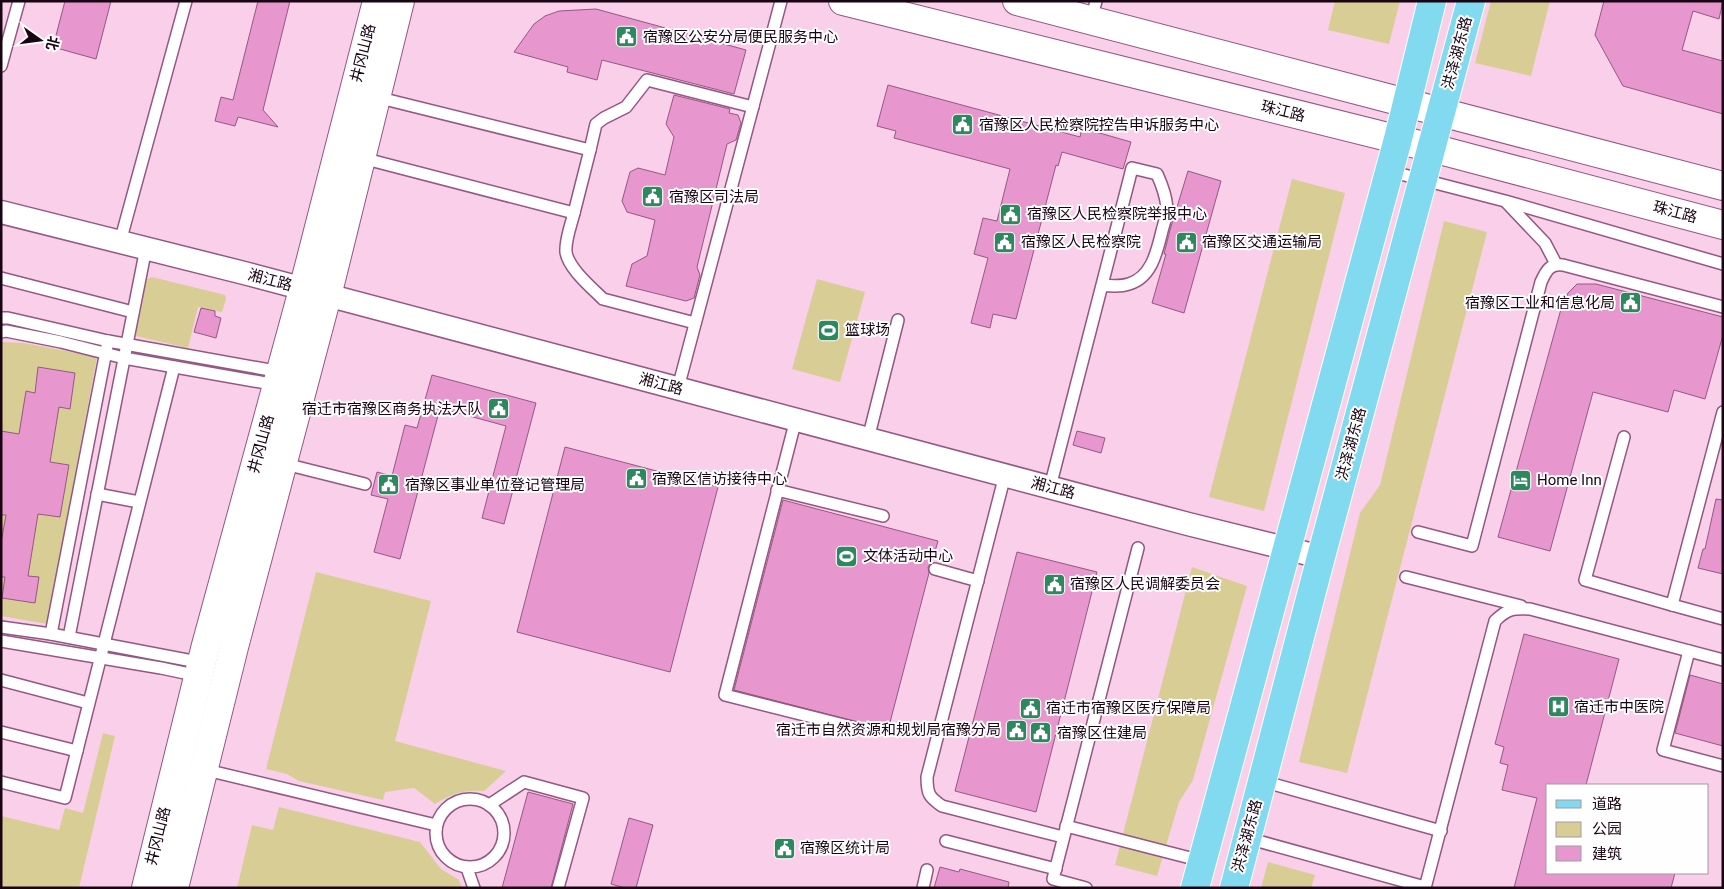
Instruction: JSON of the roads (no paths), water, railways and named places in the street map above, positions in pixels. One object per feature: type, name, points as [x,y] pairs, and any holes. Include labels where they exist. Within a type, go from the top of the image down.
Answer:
[{"type":"main road","points":[[1195,888],[1398,140],[1432,1]]},
{"type":"main road","name":"洪泽湖东路","points":[[1234,888],[1320,557],[1424,180],[1471,1]]},
{"type":"street","points":[[366,89],[369,1]]},
{"type":"street","name":"井冈山路","points":[[366,89],[376,1]]},
{"type":"street","name":"井冈山路","points":[[146,888],[190,766],[315,293],[366,89],[400,1]]},
{"type":"street","points":[[366,89],[411,1]]},
{"type":"street","name":"珠江路","points":[[843,1],[1432,148],[1723,225]]},
{"type":"street","points":[[1021,2],[1093,11],[1406,104],[1723,186]]},
{"type":"street","name":"湘江路","points":[[1,212],[146,248],[1286,550],[1320,557]]},
{"type":"street","name":"井冈山路","points":[[270,460],[279,378],[315,293]]},
{"type":"street","name":"井冈山路","points":[[174,888],[190,766]]},
{"type":"lane","points":[[1,66],[19,1]]},
{"type":"lane","points":[[120,242],[186,1]]},
{"type":"lane","points":[[678,388],[781,1]]},
{"type":"lane","points":[[695,323],[603,299],[574,270],[566,253],[568,238],[596,124],[626,107],[647,80],[753,107]]},
{"type":"lane","points":[[366,89],[590,150]]},
{"type":"lane","points":[[349,155],[574,213]]},
{"type":"lane","points":[[1050,487],[1132,168],[1157,174],[1163,188],[1167,206],[1156,258],[1144,275],[1130,284],[1102,285]]},
{"type":"lane","points":[[1389,171],[1505,201],[1723,264]]},
{"type":"lane","points":[[1505,201],[1545,243],[1556,264]]},
{"type":"lane","points":[[69,637],[146,248]]},
{"type":"lane","points":[[1418,532],[1472,546],[1541,282],[1549,267],[1556,264],[1723,307]]},
{"type":"lane","points":[[1,278],[133,312]]},
{"type":"lane","points":[[1,318],[26,322],[106,347],[124,358],[174,367],[279,378]]},
{"type":"lane","points":[[868,439],[898,320]]},
{"type":"lane","points":[[1,332],[6,331],[61,342],[106,347],[126,345],[279,378]]},
{"type":"lane","points":[[52,634],[106,347]]},
{"type":"lane","points":[[1,782],[65,798],[174,367]]},
{"type":"lane","points":[[1672,605],[1723,412]]},
{"type":"lane","points":[[796,419],[725,695],[856,728]]},
{"type":"lane","points":[[1624,437],[1585,580],[1723,619]]},
{"type":"lane","points":[[270,460],[365,484]]},
{"type":"lane","points":[[1005,475],[927,777],[927,789],[931,799],[942,806],[1202,861]]},
{"type":"lane","points":[[777,490],[884,516]]},
{"type":"lane","points":[[97,494],[139,502]]},
{"type":"lane","points":[[1053,879],[1138,548]]},
{"type":"lane","points":[[934,569],[978,580]]},
{"type":"lane","points":[[1406,577],[1723,660]]},
{"type":"lane","points":[[1247,838],[1425,887],[1495,621],[1504,612],[1516,608],[1530,609]]},
{"type":"lane","points":[[1,627],[103,644],[214,672]]},
{"type":"lane","points":[[1,641],[99,658],[214,672]]},
{"type":"lane","points":[[1689,651],[1663,750],[1723,766]]},
{"type":"lane","points":[[1,680],[88,703]]},
{"type":"lane","points":[[1,732],[76,751]]},
{"type":"lane","points":[[190,766],[436,825]]},
{"type":"lane","points":[[1262,781],[1440,831]]},
{"type":"lane","points":[[489,805],[524,782],[583,798],[558,888]]},
{"type":"lane","points":[[468,799],[479,800],[489,805],[502,822],[504,833],[502,844],[497,854],[489,862],[478,866],[467,868],[456,865],[446,858],[439,848],[435,837],[436,825],[441,815],[448,807],[458,801],[468,799]]},
{"type":"lane","points":[[946,842],[1053,879],[1086,888]]},
{"type":"lane","points":[[467,868],[474,888]]},
{"type":"lane","points":[[923,888],[927,870]]},
{"type":"place","name":"宿豫区公安分局便民服务中心","points":[[627,37]]},
{"type":"place","name":"宿豫区人民检察院控告申诉服务中心","points":[[963,125]]},
{"type":"place","name":"宿豫区司法局","points":[[653,197]]},
{"type":"place","name":"宿豫区人民检察院举报中心","points":[[1011,214]]},
{"type":"place","name":"宿豫区人民检察院","points":[[1005,242]]},
{"type":"place","name":"宿豫区交通运输局","points":[[1186,242]]},
{"type":"place","name":"宿豫区工业和信息化局","points":[[1631,303]]},
{"type":"place","name":"篮球场","points":[[829,330]]},
{"type":"place","name":"宿迁市宿豫区商务执法大队","points":[[498,409]]},
{"type":"place","name":"宿豫区信访接待中心","points":[[636,479]]},
{"type":"place","name":"Home Inn","points":[[1521,480]]},
{"type":"place","name":"宿豫区事业单位登记管理局","points":[[389,485]]},
{"type":"place","name":"文体活动中心","points":[[847,556]]},
{"type":"place","name":"宿豫区人民调解委员会","points":[[1054,584]]},
{"type":"place","name":"宿迁市中医院","points":[[1558,707]]},
{"type":"place","name":"宿迁市宿豫区医疗保障局","points":[[1030,708]]},
{"type":"place","name":"宿迁市自然资源和规划局宿豫分局","points":[[1017,730]]},
{"type":"place","name":"宿豫区住建局","points":[[1041,733]]},
{"type":"place","name":"宿豫区统计局","points":[[784,848]]}]
